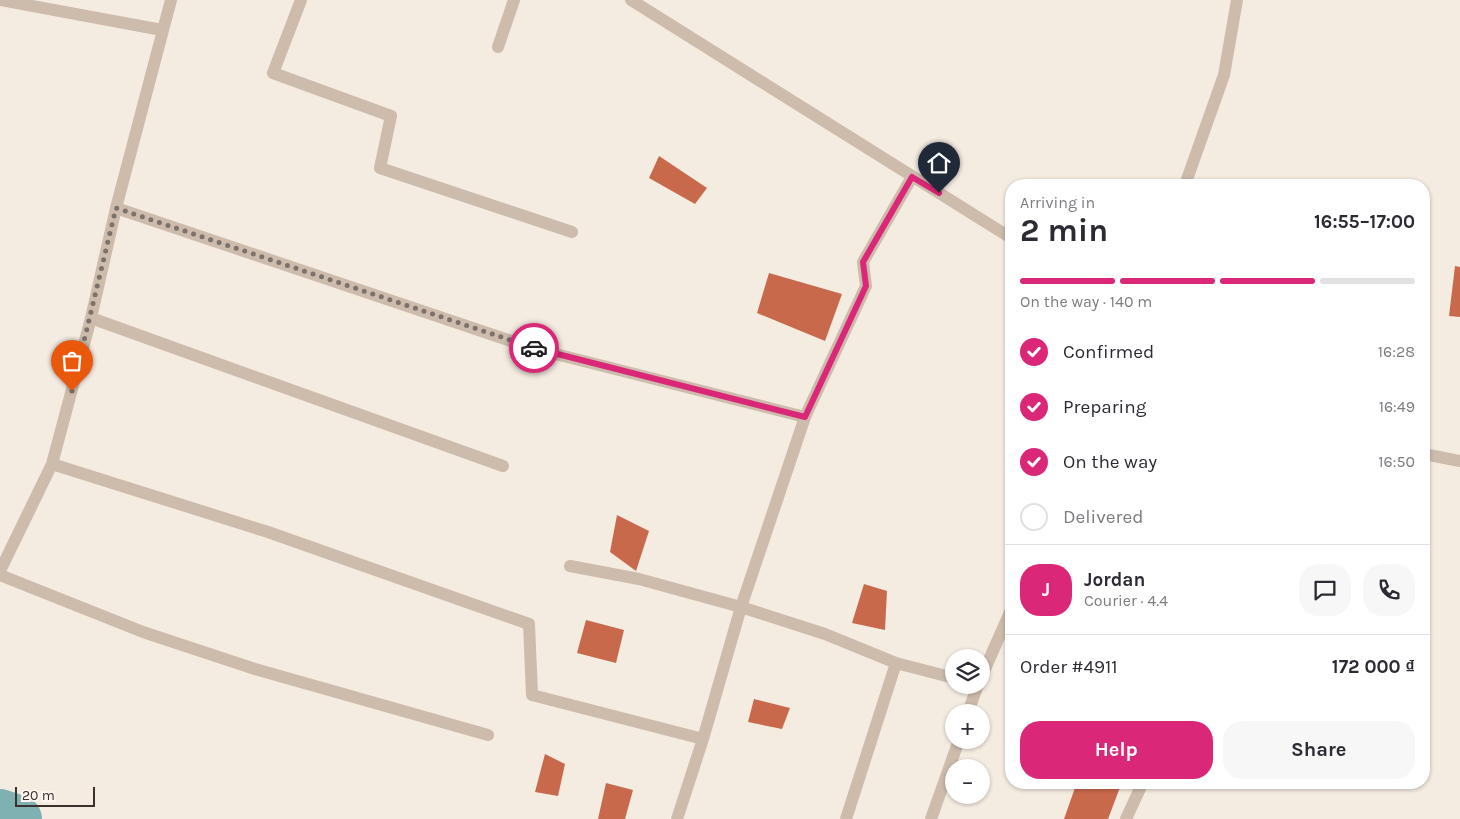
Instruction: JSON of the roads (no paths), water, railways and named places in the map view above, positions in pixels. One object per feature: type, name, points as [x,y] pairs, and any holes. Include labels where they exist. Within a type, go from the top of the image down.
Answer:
[{"type":"street","points":[[0,0],[162,30]]},
{"type":"street","points":[[0,571],[52,464],[92,318],[116,208],[171,0]]},
{"type":"street","points":[[300,0],[274,73],[390,116],[380,168],[572,232]]},
{"type":"street","points":[[498,47],[514,0]]},
{"type":"street","points":[[631,0],[1005,234]]},
{"type":"street","points":[[1187,179],[1224,75],[1236,0]]},
{"type":"street","points":[[677,819],[741,607],[805,417],[866,286],[863,262],[912,177]]},
{"type":"street","points":[[116,208],[532,348],[805,417]]},
{"type":"street","points":[[92,318],[503,466]]},
{"type":"street","points":[[1430,455],[1460,461]]},
{"type":"street","points":[[52,464],[268,532],[529,624],[532,695],[703,738]]},
{"type":"street","points":[[570,566],[639,579],[741,607],[825,634],[896,663],[945,676]]},
{"type":"street","points":[[0,575],[143,632],[255,669],[488,735]]},
{"type":"street","points":[[990,658],[1005,624]]},
{"type":"street","points":[[846,819],[896,663]]},
{"type":"street","points":[[931,819],[956,749]]},
{"type":"street","points":[[1126,819],[1141,789]]},
{"type":"waterway","points":[[0,813],[18,819]]}]
